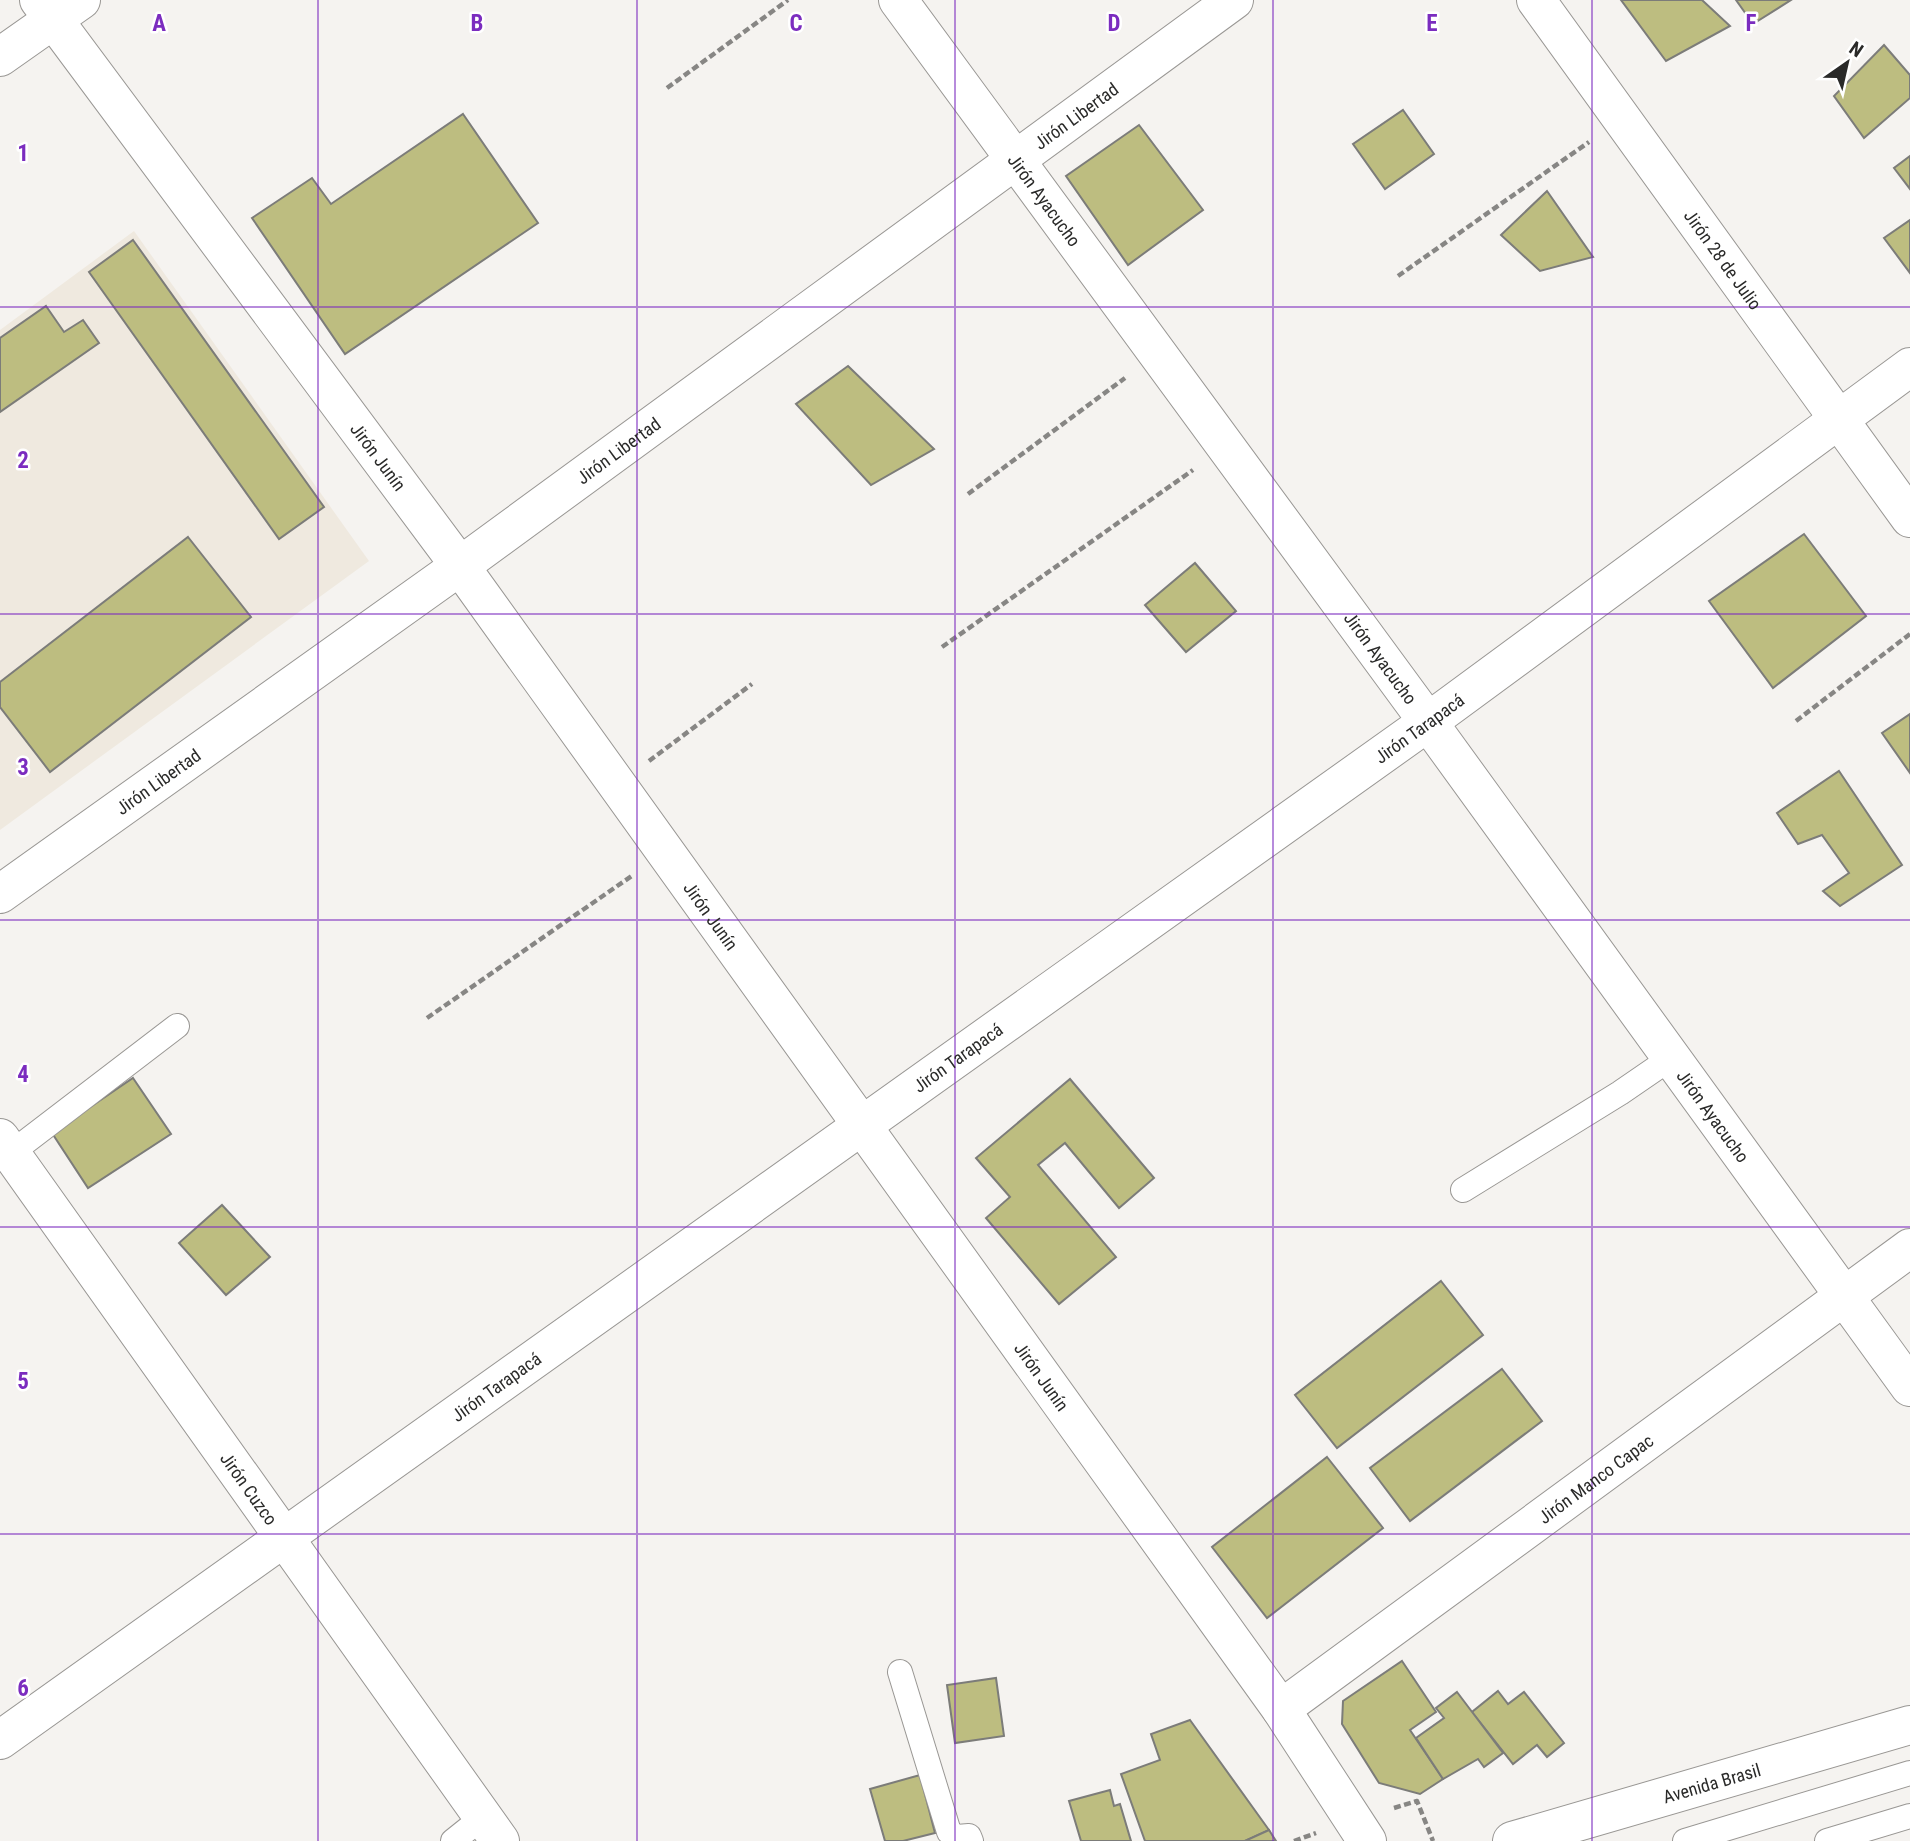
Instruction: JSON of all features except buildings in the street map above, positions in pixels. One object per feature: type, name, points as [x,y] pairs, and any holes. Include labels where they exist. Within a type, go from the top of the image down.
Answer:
[{"type":"street","name":"Jirón Ayacucho","points":[[898,0],[1428,722],[1910,1387]]},
{"type":"street","name":"Jirón Libertad","points":[[0,894],[460,565],[1234,0]]},
{"type":"street","name":"Jirón 28 de Julio","points":[[1536,0],[1910,518]]},
{"type":"street","points":[[0,57],[58,7]]},
{"type":"street","name":"Jirón Junín","points":[[58,7],[1281,1709],[1367,1841]]},
{"type":"street","name":"Jirón Tarapacá","points":[[0,1740],[1428,722],[1910,367]]},
{"type":"street","name":"Jirón Cuzco","points":[[5,1146],[492,1829]]},
{"type":"street","name":"Jirón Manco Capac","points":[[1281,1709],[1910,1248]]},
{"type":"street","name":"Avenida Brasil","points":[[1513,1841],[1910,1725]]},
{"type":"lane","points":[[5,1146],[177,1026]]},
{"type":"lane","points":[[1463,1190],[1620,1093],[1671,1058]]},
{"type":"lane","points":[[900,1672],[949,1832],[957,1837],[969,1836],[971,1841]]},
{"type":"lane","points":[[1685,1841],[1910,1773]]},
{"type":"lane","points":[[1827,1841],[1910,1816]]},
{"type":"lane","points":[[453,1841],[492,1829]]},
{"type":"path","points":[[667,88],[788,0]]},
{"type":"path","points":[[1398,276],[1622,120]]},
{"type":"path","points":[[968,494],[1158,354]]},
{"type":"path","points":[[942,647],[1226,447]]},
{"type":"path","points":[[1796,721],[1910,634]]},
{"type":"path","points":[[617,785],[752,684]]},
{"type":"path","points":[[427,1018],[666,852]]},
{"type":"shaded area","points":[[134,231],[369,561],[0,830],[0,330]]}]
